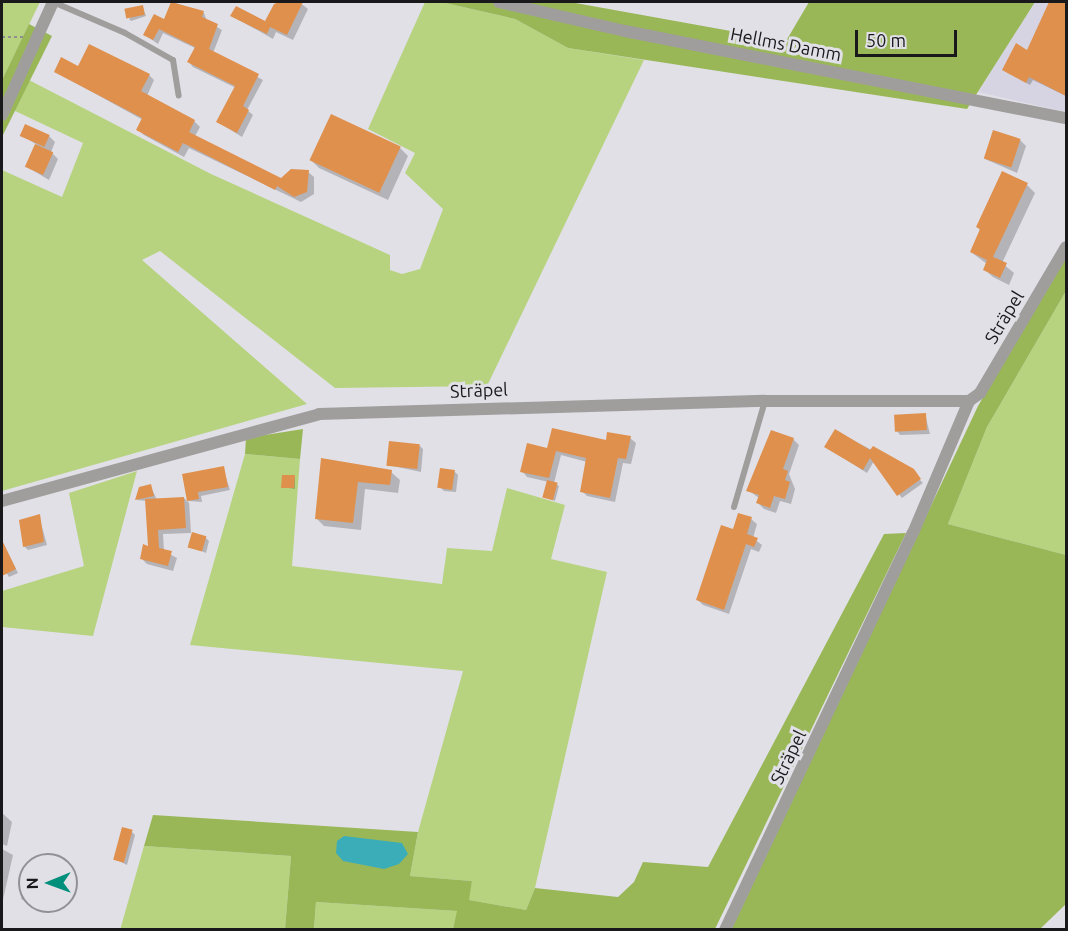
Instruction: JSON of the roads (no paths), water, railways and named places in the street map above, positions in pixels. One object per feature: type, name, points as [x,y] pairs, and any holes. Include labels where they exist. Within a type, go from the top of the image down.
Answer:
[{"type":"street","points":[[2,115],[52,2]]},
{"type":"street","name":"Hellms Damm","points":[[500,2],[625,31],[1066,118]]},
{"type":"street","name":"Sträpel","points":[[725,930],[913,533],[969,401],[980,393],[1066,247]]},
{"type":"street","name":"Sträpel","points":[[2,501],[304,416],[765,400],[969,401]]},
{"type":"lane","points":[[52,2],[125,33],[173,60],[179,96]]},
{"type":"lane","points":[[734,507],[765,400]]},
{"type":"water","points":[[344,836],[402,843],[408,854],[399,864],[384,869],[343,861],[336,853],[337,841]]}]
